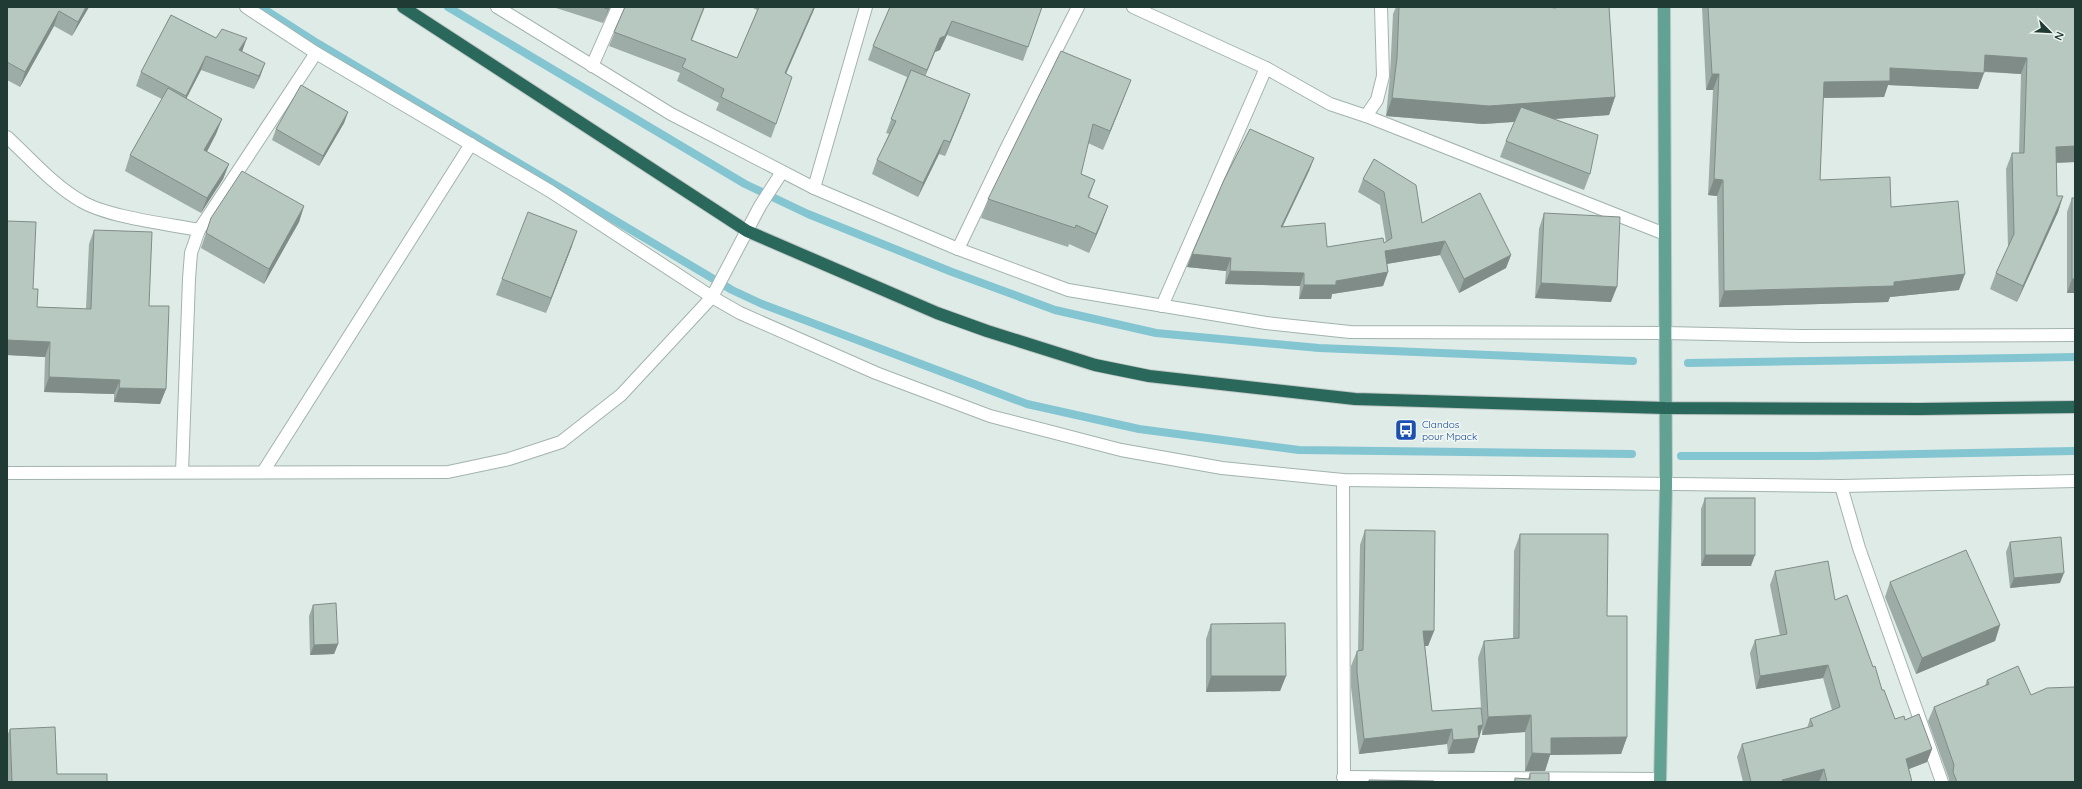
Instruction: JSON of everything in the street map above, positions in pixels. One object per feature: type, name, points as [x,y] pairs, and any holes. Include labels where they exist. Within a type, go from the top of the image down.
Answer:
[{"type":"highway","points":[[403,7],[747,231],[937,313],[987,332],[1095,365],[1149,376],[1355,399],[1665,408],[1920,409],[2075,407]]},
{"type":"main road","points":[[1660,780],[1666,485],[1664,7]]},
{"type":"street","points":[[246,7],[316,53],[550,191],[712,297],[740,313],[876,373],[990,416],[1129,452],[1222,468],[1343,480],[1841,486],[2075,482]]},
{"type":"street","points":[[497,7],[671,114],[814,188],[958,249],[1068,290],[1266,323],[1350,332],[1665,333],[1801,336],[2075,335]]},
{"type":"street","points":[[592,66],[618,7]]},
{"type":"street","points":[[814,188],[866,7]]},
{"type":"street","points":[[958,249],[1006,149],[1078,7]]},
{"type":"street","points":[[1133,7],[1266,68],[1330,104],[1366,116],[1665,234]]},
{"type":"street","points":[[1366,116],[1377,100],[1383,76],[1381,7]]},
{"type":"street","points":[[182,472],[191,253],[199,230],[316,53]]},
{"type":"street","points":[[1162,306],[1266,68]]},
{"type":"street","points":[[7,136],[64,190],[82,202],[118,214],[199,230]]},
{"type":"street","points":[[263,472],[471,144]]},
{"type":"street","points":[[7,473],[448,472],[509,460],[561,442],[621,396],[712,297],[747,231],[782,172]]},
{"type":"street","points":[[1343,480],[1344,780],[1660,780]]},
{"type":"street","points":[[1841,486],[1859,548],[1942,782]]},
{"type":"building","points":[[7,7],[86,7],[78,22],[59,11],[25,72],[7,62]]},
{"type":"building","points":[[625,7],[704,7],[691,40],[737,58],[759,7],[814,7],[785,73],[792,77],[776,124],[721,97],[724,89],[682,67],[686,59],[614,32]]},
{"type":"building","points":[[890,7],[1042,7],[1028,47],[952,21],[945,36],[940,38],[927,70],[873,46]]},
{"type":"building","points":[[1399,7],[1609,7],[1615,97],[1489,106],[1392,98],[1397,58]]},
{"type":"building","points":[[1708,7],[2075,7],[2075,146],[2056,147],[2057,196],[2063,196],[2023,286],[1996,273],[2014,234],[2012,153],[2024,153],[2027,58],[1985,55],[1984,73],[1890,68],[1890,81],[1824,82],[1820,180],[1890,177],[1891,207],[1958,201],[1965,274],[1894,282],[1894,286],[1724,291],[1723,180],[1714,179],[1719,74],[1712,74]]},
{"type":"building","points":[[171,15],[216,38],[222,29],[247,38],[239,50],[265,63],[259,76],[206,56],[186,96],[141,72]]},
{"type":"building","points":[[1061,51],[1131,80],[1110,131],[1093,124],[1081,174],[1095,180],[1088,197],[1108,206],[1096,234],[1076,225],[1075,228],[988,199]]},
{"type":"building","points":[[911,70],[970,94],[950,142],[944,140],[923,183],[877,160],[896,121],[891,119]]},
{"type":"building","points":[[301,85],[348,112],[323,156],[276,129]]},
{"type":"building","points":[[168,88],[222,119],[204,150],[229,164],[207,198],[130,155]]},
{"type":"building","points":[[1521,107],[1598,135],[1590,174],[1506,141]]},
{"type":"building","points":[[1250,129],[1314,158],[1281,227],[1325,223],[1327,247],[1383,238],[1384,243],[1392,238],[1384,192],[1363,179],[1374,159],[1416,185],[1422,223],[1480,193],[1511,255],[1464,279],[1445,241],[1385,251],[1388,272],[1336,281],[1336,285],[1304,285],[1304,273],[1230,271],[1231,258],[1192,254],[1224,180]]},
{"type":"building","points":[[242,171],[304,206],[269,269],[206,233],[211,218]]},
{"type":"building","points":[[2072,198],[2075,198],[2075,279],[2072,279]]},
{"type":"building","points":[[528,212],[577,231],[551,298],[502,279]]},
{"type":"building","points":[[1544,213],[1620,217],[1617,287],[1541,283]]},
{"type":"building","points":[[7,221],[36,222],[33,289],[38,289],[37,307],[91,309],[94,230],[152,232],[149,306],[169,306],[166,389],[119,388],[120,380],[49,377],[50,342],[7,340]]},
{"type":"building","points":[[1705,498],[1755,498],[1755,555],[1705,555]]},
{"type":"building","points":[[1365,530],[1435,531],[1434,631],[1423,631],[1432,711],[1481,708],[1483,725],[1478,726],[1479,738],[1453,740],[1452,729],[1364,739],[1357,672],[1357,651],[1363,650]]},
{"type":"building","points":[[1520,534],[1608,534],[1607,616],[1627,616],[1627,737],[1551,738],[1551,754],[1532,753],[1531,715],[1488,717],[1484,641],[1519,638]]},
{"type":"building","points":[[2061,537],[2064,573],[2014,578],[2010,542]]},
{"type":"building","points":[[1966,550],[2000,625],[1922,658],[1890,582]]},
{"type":"building","points":[[1828,561],[1835,600],[1847,595],[1873,667],[1875,666],[1882,690],[1884,690],[1895,719],[1904,716],[1905,720],[1919,714],[1932,749],[1906,759],[1912,782],[1827,782],[1824,769],[1782,780],[1783,782],[1751,782],[1742,744],[1813,726],[1810,719],[1840,707],[1828,665],[1760,676],[1755,640],[1787,634],[1775,571]]},
{"type":"building","points":[[336,603],[338,644],[314,645],[313,605]]},
{"type":"building","points":[[1285,623],[1286,676],[1211,676],[1211,624]]},
{"type":"building","points":[[2018,666],[2031,695],[2047,688],[2075,687],[2075,782],[1957,782],[1953,772],[1954,765],[1934,707],[1989,684],[1987,680]]},
{"type":"building","points":[[55,727],[57,774],[107,774],[107,782],[12,782],[10,729]]},
{"type":"building","points":[[1530,773],[1549,773],[1549,782],[1515,782],[1515,778],[1530,779]]},
{"type":"building","points":[[1369,780],[1434,781],[1434,782],[1369,782]]},
{"type":"waterway","points":[[261,7],[317,43],[732,290],[762,304],[1027,404],[1139,429],[1299,450],[1632,454]]},
{"type":"waterway","points":[[448,7],[745,184],[808,214],[952,272],[1055,310],[1156,333],[1319,348],[1633,361]]},
{"type":"waterway","points":[[1688,363],[2075,357]]},
{"type":"waterway","points":[[1681,456],[1815,456],[2075,451]]},
{"type":"place","name":"Clandos pour Mpack","points":[[1406,430]]}]
